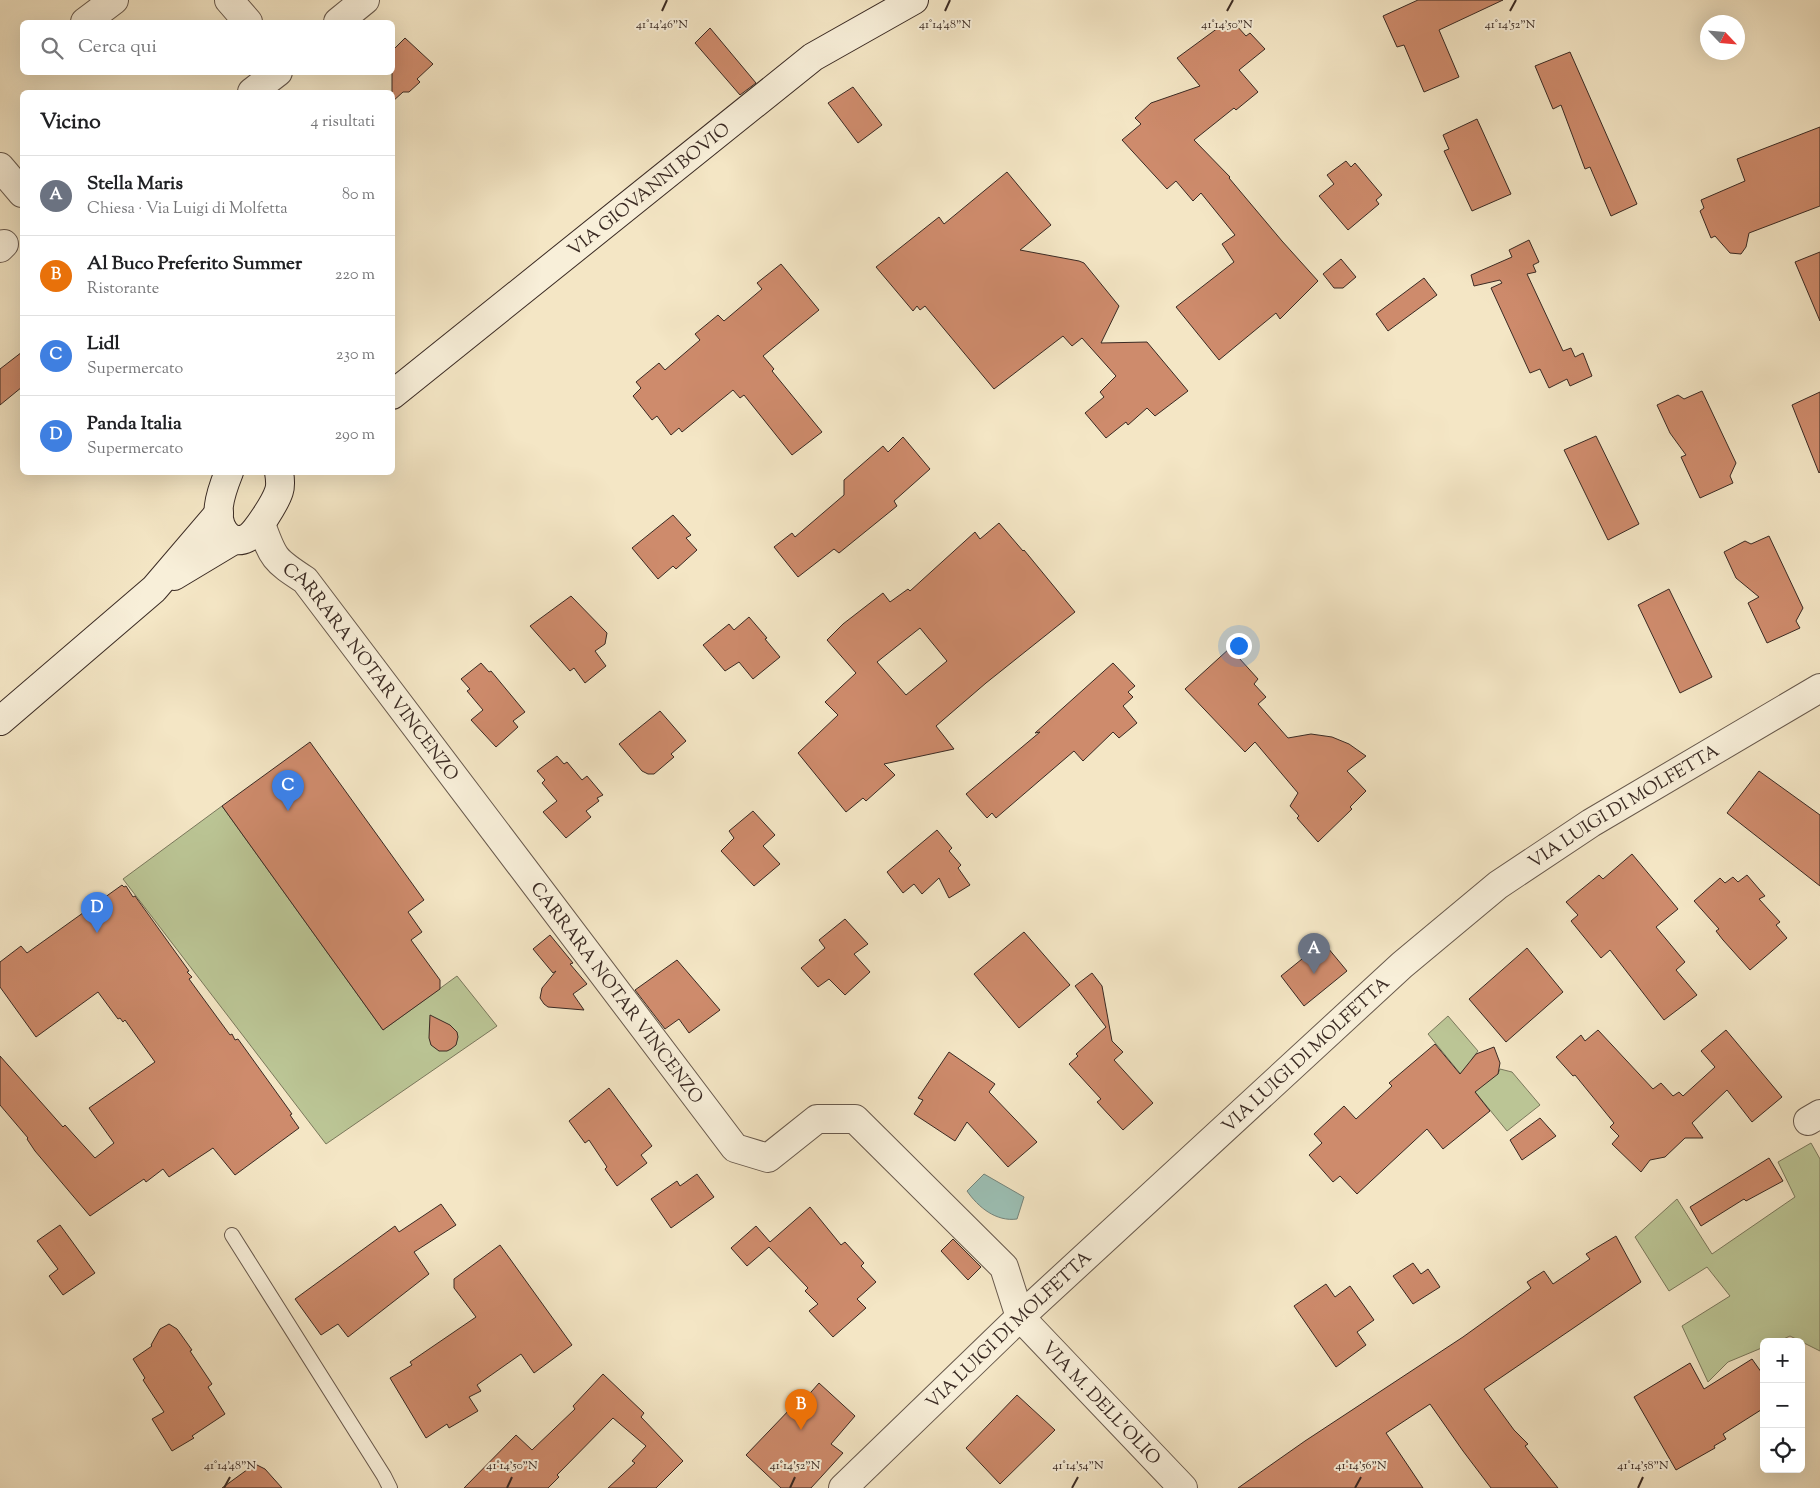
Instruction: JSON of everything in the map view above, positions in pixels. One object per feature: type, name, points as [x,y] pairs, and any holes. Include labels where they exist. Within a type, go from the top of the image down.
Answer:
[{"type":"street","points":[[88,20],[114,0]]},
{"type":"street","points":[[229,0],[246,20]]},
{"type":"street","points":[[337,13],[365,0]]},
{"type":"street","name":"VIA GIOVANNI BOVIO","points":[[395,393],[813,57],[914,0]]},
{"type":"street","points":[[255,90],[274,75]]},
{"type":"street","points":[[0,166],[20,190]]},
{"type":"street","points":[[228,475],[221,492],[219,513],[223,529],[234,540]]},
{"type":"street","points":[[154,589],[234,540],[248,538],[261,524],[279,482],[294,475]]},
{"type":"street","points":[[0,721],[154,589],[219,513]]},
{"type":"street","name":"CARRARA NOTAR VINCENZO","points":[[261,524],[271,553],[281,564],[305,580],[735,1148],[768,1158],[817,1118],[856,1119],[1004,1267],[1020,1317]]},
{"type":"street","name":"VIA LUIGI DI MOLFETTA","points":[[843,1488],[1020,1317],[1402,965],[1498,885],[1591,823],[1820,688]]},
{"type":"street","name":"VIA M. DELL'OLIO","points":[[1020,1317],[1183,1488]]},
{"type":"lane","points":[[232,1235],[390,1488]]},
{"type":"green space","points":[[222,806],[383,1030],[457,976],[497,1026],[326,1144],[123,879]]},
{"type":"green space","points":[[1448,1016],[1478,1051],[1472,1059],[1470,1067],[1498,1074],[1500,1069],[1512,1072],[1540,1105],[1507,1131],[1428,1034]]},
{"type":"green space","points":[[1811,1143],[1820,1159],[1820,1351],[1805,1344],[1805,1338],[1790,1336],[1786,1338],[1760,1338],[1760,1349],[1728,1362],[1708,1382],[1682,1326],[1730,1296],[1707,1267],[1669,1291],[1635,1237],[1677,1199],[1712,1254],[1795,1197],[1778,1162]]},
{"type":"water","points":[[984,1174],[1024,1197],[1017,1219],[995,1216],[976,1203],[967,1191]]},
{"type":"building","points":[[1418,0],[1503,0],[1439,30],[1459,77],[1424,92],[1404,45],[1397,47],[1383,16]]},
{"type":"building","points":[[1235,24],[1246,36],[1250,33],[1265,49],[1239,70],[1258,92],[1236,110],[1234,108],[1194,140],[1230,177],[1282,241],[1318,281],[1280,319],[1276,313],[1219,360],[1176,307],[1234,262],[1222,244],[1235,235],[1201,193],[1193,201],[1176,181],[1167,189],[1122,140],[1141,124],[1135,118],[1151,103],[1200,86],[1177,58],[1222,25]]},
{"type":"building","points":[[710,28],[756,83],[740,95],[695,43]]},
{"type":"building","points":[[405,38],[433,64],[417,79],[420,82],[409,92],[403,92],[395,99],[395,90],[392,90],[392,75],[395,75],[395,48]]},
{"type":"building","points":[[1570,52],[1637,204],[1611,216],[1590,167],[1585,169],[1561,105],[1553,109],[1535,66]]},
{"type":"building","points":[[853,87],[882,125],[858,143],[828,103]]},
{"type":"building","points":[[1477,119],[1511,194],[1472,211],[1444,151],[1449,149],[1443,135]]},
{"type":"building","points":[[1820,127],[1820,206],[1749,233],[1746,247],[1741,254],[1730,253],[1715,236],[1711,238],[1700,211],[1704,208],[1701,200],[1745,181],[1737,159]]},
{"type":"building","points":[[1346,161],[1351,167],[1355,163],[1382,195],[1376,200],[1379,204],[1348,230],[1319,196],[1334,184],[1327,175]]},
{"type":"building","points":[[1007,172],[1051,225],[1020,250],[1084,263],[1119,306],[1101,343],[1147,342],[1188,391],[1155,416],[1147,408],[1128,425],[1126,422],[1106,438],[1085,413],[1104,397],[1100,392],[1116,376],[1082,338],[1072,346],[1063,336],[994,389],[925,306],[920,310],[917,306],[913,311],[876,267],[939,217],[944,224]]},
{"type":"building","points":[[1529,240],[1539,262],[1533,265],[1536,272],[1527,274],[1563,351],[1571,348],[1575,357],[1583,353],[1592,376],[1570,386],[1567,379],[1549,388],[1540,369],[1530,373],[1491,288],[1502,283],[1500,280],[1474,286],[1471,275],[1512,257],[1509,250]]},
{"type":"building","points":[[1820,252],[1820,321],[1795,262]]},
{"type":"building","points":[[1341,259],[1356,277],[1343,288],[1334,288],[1323,274]]},
{"type":"building","points":[[781,264],[819,310],[763,356],[774,369],[772,371],[822,432],[792,455],[744,395],[740,398],[733,390],[682,432],[679,428],[671,435],[657,416],[652,420],[633,396],[641,388],[636,382],[659,363],[665,370],[700,340],[695,334],[718,315],[724,321],[762,289],[757,283]]},
{"type":"building","points":[[1424,278],[1437,295],[1388,331],[1376,314]]},
{"type":"building","points":[[20,354],[20,389],[0,405],[0,369]]},
{"type":"building","points":[[1702,391],[1736,463],[1730,476],[1733,483],[1700,498],[1681,457],[1686,455],[1670,433],[1657,405],[1678,395],[1684,399]]},
{"type":"building","points":[[1820,392],[1820,472],[1819,473],[1792,405]]},
{"type":"building","points":[[1596,436],[1639,524],[1608,540],[1564,450]]},
{"type":"building","points":[[903,437],[930,469],[894,501],[897,506],[839,553],[834,549],[798,577],[774,547],[792,533],[795,537],[844,495],[844,480],[883,446],[888,452]]},
{"type":"building","points":[[673,515],[691,535],[686,538],[697,550],[676,569],[673,566],[658,579],[632,548]]},
{"type":"building","points":[[999,523],[1075,612],[986,683],[936,726],[954,749],[884,764],[895,775],[866,801],[863,798],[846,812],[798,753],[838,715],[825,702],[856,673],[827,640],[843,624],[883,593],[890,602],[908,589],[910,591],[975,532],[980,539]],"holes":[[[920,628],[947,661],[906,695],[877,662]]]},
{"type":"building","points":[[1769,536],[1803,608],[1796,621],[1800,628],[1767,643],[1748,603],[1759,597],[1736,578],[1724,552],[1745,541],[1751,544]]},
{"type":"building","points":[[1669,589],[1712,677],[1680,693],[1638,605]]},
{"type":"building","points":[[571,596],[607,633],[605,644],[595,651],[606,666],[585,683],[574,668],[570,671],[530,626]]},
{"type":"building","points":[[749,617],[780,657],[753,679],[739,662],[725,671],[703,645],[729,624],[734,630]]},
{"type":"building","points":[[1230,648],[1258,679],[1254,684],[1266,697],[1258,704],[1288,738],[1311,734],[1332,737],[1349,744],[1366,756],[1347,771],[1366,791],[1350,807],[1352,809],[1318,842],[1297,818],[1299,816],[1290,806],[1298,793],[1255,742],[1245,752],[1185,689]]},
{"type":"building","points":[[481,663],[489,672],[491,671],[525,712],[513,721],[518,727],[496,747],[471,720],[483,710],[467,691],[470,689],[461,679]]},
{"type":"building","points":[[1113,663],[1135,686],[1128,692],[1133,697],[1123,706],[1137,723],[1119,738],[1113,732],[1083,761],[1074,751],[996,818],[992,813],[987,818],[966,794],[1040,732],[1035,733]]},
{"type":"building","points":[[660,711],[686,741],[671,754],[674,757],[654,774],[648,774],[642,771],[619,744]]},
{"type":"building","points":[[310,742],[424,900],[408,912],[422,932],[411,940],[440,980],[440,989],[383,1030],[222,806]]},
{"type":"building","points":[[557,756],[564,764],[567,762],[582,780],[587,776],[603,795],[597,798],[599,801],[586,811],[591,817],[566,838],[543,812],[557,801],[542,783],[545,780],[537,771]]},
{"type":"building","points":[[1759,771],[1820,815],[1820,886],[1727,813]]},
{"type":"building","points":[[753,811],[775,835],[763,846],[780,864],[754,886],[721,851],[734,838],[729,831]]},
{"type":"building","points":[[937,830],[952,848],[949,851],[961,865],[958,868],[970,885],[949,898],[939,878],[922,894],[914,884],[903,893],[887,872]]},
{"type":"building","points":[[1632,854],[1678,909],[1656,927],[1685,962],[1676,970],[1697,995],[1664,1020],[1610,950],[1601,958],[1571,921],[1578,915],[1566,902],[1599,875],[1603,879]]},
{"type":"building","points":[[1747,875],[1765,896],[1759,899],[1780,922],[1776,925],[1787,938],[1750,970],[1723,940],[1716,931],[1719,929],[1694,901],[1720,878],[1725,883],[1733,877],[1738,882]]},
{"type":"building","points":[[122,885],[126,886],[133,897],[135,896],[189,971],[187,972],[192,977],[189,979],[230,1035],[232,1034],[235,1040],[238,1039],[292,1114],[290,1115],[299,1128],[235,1175],[213,1148],[169,1177],[163,1169],[146,1182],[144,1179],[90,1216],[35,1151],[28,1138],[0,1105],[0,1056],[63,1127],[65,1125],[95,1158],[114,1143],[89,1108],[155,1062],[125,1020],[123,1022],[120,1018],[118,1019],[98,992],[36,1037],[0,987],[0,962],[21,946],[27,953]]},
{"type":"building","points":[[845,919],[868,944],[854,954],[870,972],[845,995],[829,979],[818,987],[801,968],[825,948],[819,940]]},
{"type":"building","points":[[1024,932],[1070,985],[1019,1028],[974,974]]},
{"type":"building","points":[[550,935],[573,963],[570,964],[587,984],[573,994],[584,1010],[548,1007],[540,998],[542,988],[556,971],[553,973],[533,949]]},
{"type":"building","points":[[1323,942],[1347,971],[1304,1006],[1281,976]]},
{"type":"building","points":[[1527,948],[1563,992],[1506,1042],[1469,999]]},
{"type":"building","points":[[677,960],[720,1010],[689,1033],[679,1019],[665,1029],[635,990]]},
{"type":"building","points":[[1092,973],[1102,986],[1112,1041],[1123,1052],[1114,1060],[1153,1103],[1123,1130],[1097,1102],[1101,1099],[1069,1064],[1078,1056],[1076,1054],[1106,1027],[1075,986]]},
{"type":"building","points":[[430,1015],[450,1025],[457,1032],[456,1045],[451,1049],[439,1051],[431,1045],[429,1038]]},
{"type":"building","points":[[1598,1030],[1653,1089],[1661,1083],[1673,1096],[1679,1092],[1683,1096],[1715,1067],[1701,1051],[1726,1030],[1782,1097],[1752,1122],[1727,1090],[1692,1123],[1703,1138],[1685,1138],[1665,1157],[1650,1160],[1641,1172],[1612,1144],[1619,1136],[1610,1127],[1614,1123],[1575,1075],[1573,1076],[1556,1057],[1581,1035],[1585,1041]]},
{"type":"building","points":[[1435,1044],[1460,1074],[1476,1054],[1494,1047],[1500,1063],[1498,1074],[1475,1092],[1490,1111],[1443,1149],[1427,1129],[1357,1194],[1340,1176],[1333,1182],[1309,1155],[1322,1143],[1314,1134],[1344,1106],[1356,1119],[1392,1086],[1389,1083]]},
{"type":"building","points":[[949,1052],[995,1084],[989,1092],[1037,1142],[1008,1167],[967,1122],[955,1141],[914,1114],[923,1100],[918,1098]]},
{"type":"building","points":[[609,1088],[652,1146],[641,1155],[647,1163],[617,1186],[589,1140],[585,1143],[569,1121]]},
{"type":"building","points":[[1540,1118],[1556,1136],[1522,1160],[1510,1140]]},
{"type":"building","points":[[1769,1158],[1783,1181],[1746,1201],[1744,1199],[1701,1226],[1690,1207]]},
{"type":"building","points":[[697,1174],[714,1197],[671,1228],[651,1199],[677,1181],[680,1186]]},
{"type":"building","points":[[441,1204],[456,1225],[414,1252],[429,1274],[348,1337],[338,1324],[321,1335],[295,1299],[395,1226],[399,1232]]},
{"type":"building","points":[[810,1207],[841,1245],[845,1242],[864,1263],[861,1266],[876,1282],[857,1299],[866,1308],[833,1337],[809,1311],[818,1304],[805,1291],[808,1288],[769,1247],[747,1266],[731,1248],[756,1226],[770,1242]]},
{"type":"building","points":[[60,1225],[95,1273],[63,1295],[49,1276],[58,1269],[37,1241]]},
{"type":"building","points":[[1616,1236],[1641,1282],[1484,1389],[1514,1430],[1528,1444],[1525,1446],[1558,1488],[1491,1488],[1430,1404],[1386,1433],[1423,1488],[1238,1488],[1305,1441],[1463,1337],[1531,1288],[1527,1282],[1544,1271],[1553,1284],[1590,1259],[1586,1254]]},
{"type":"building","points":[[953,1239],[981,1267],[968,1280],[941,1251]]},
{"type":"building","points":[[500,1245],[572,1345],[534,1373],[521,1354],[477,1385],[481,1391],[469,1397],[478,1411],[449,1428],[447,1424],[426,1438],[390,1378],[412,1365],[410,1362],[476,1317],[454,1288],[454,1279]]},
{"type":"building","points":[[1413,1263],[1421,1274],[1428,1269],[1440,1287],[1413,1304],[1393,1276]]},
{"type":"building","points":[[1326,1284],[1335,1297],[1350,1286],[1374,1320],[1357,1332],[1366,1345],[1336,1367],[1294,1306]]},
{"type":"building","points":[[169,1324],[177,1329],[192,1350],[190,1351],[212,1384],[208,1387],[225,1414],[192,1436],[194,1438],[172,1451],[152,1419],[164,1412],[143,1380],[145,1378],[133,1359],[152,1346],[160,1329]]},
{"type":"building","points":[[1752,1359],[1760,1370],[1760,1411],[1723,1434],[1726,1439],[1714,1446],[1715,1448],[1676,1470],[1634,1397],[1690,1363],[1704,1389]]},
{"type":"building","points":[[603,1374],[644,1413],[641,1417],[683,1461],[656,1488],[608,1488],[635,1463],[632,1461],[646,1446],[613,1418],[557,1475],[559,1477],[548,1488],[464,1488],[516,1435],[532,1450],[575,1409],[573,1406]]},
{"type":"building","points":[[819,1383],[855,1416],[831,1444],[843,1453],[811,1488],[781,1488],[746,1455],[793,1406],[797,1408]]},
{"type":"building","points":[[1017,1395],[1055,1430],[1000,1484],[966,1448]]},
{"type":"building","points":[[255,1464],[265,1469],[282,1488],[222,1488]]},
{"type":"place","name":"Lidl","points":[[288,811]]},
{"type":"place","name":"Panda Italia","points":[[97,933]]},
{"type":"place","name":"Stella Maris","points":[[1314,974]]},
{"type":"place","name":"Al Buco Preferito Summer","points":[[801,1430]]}]
